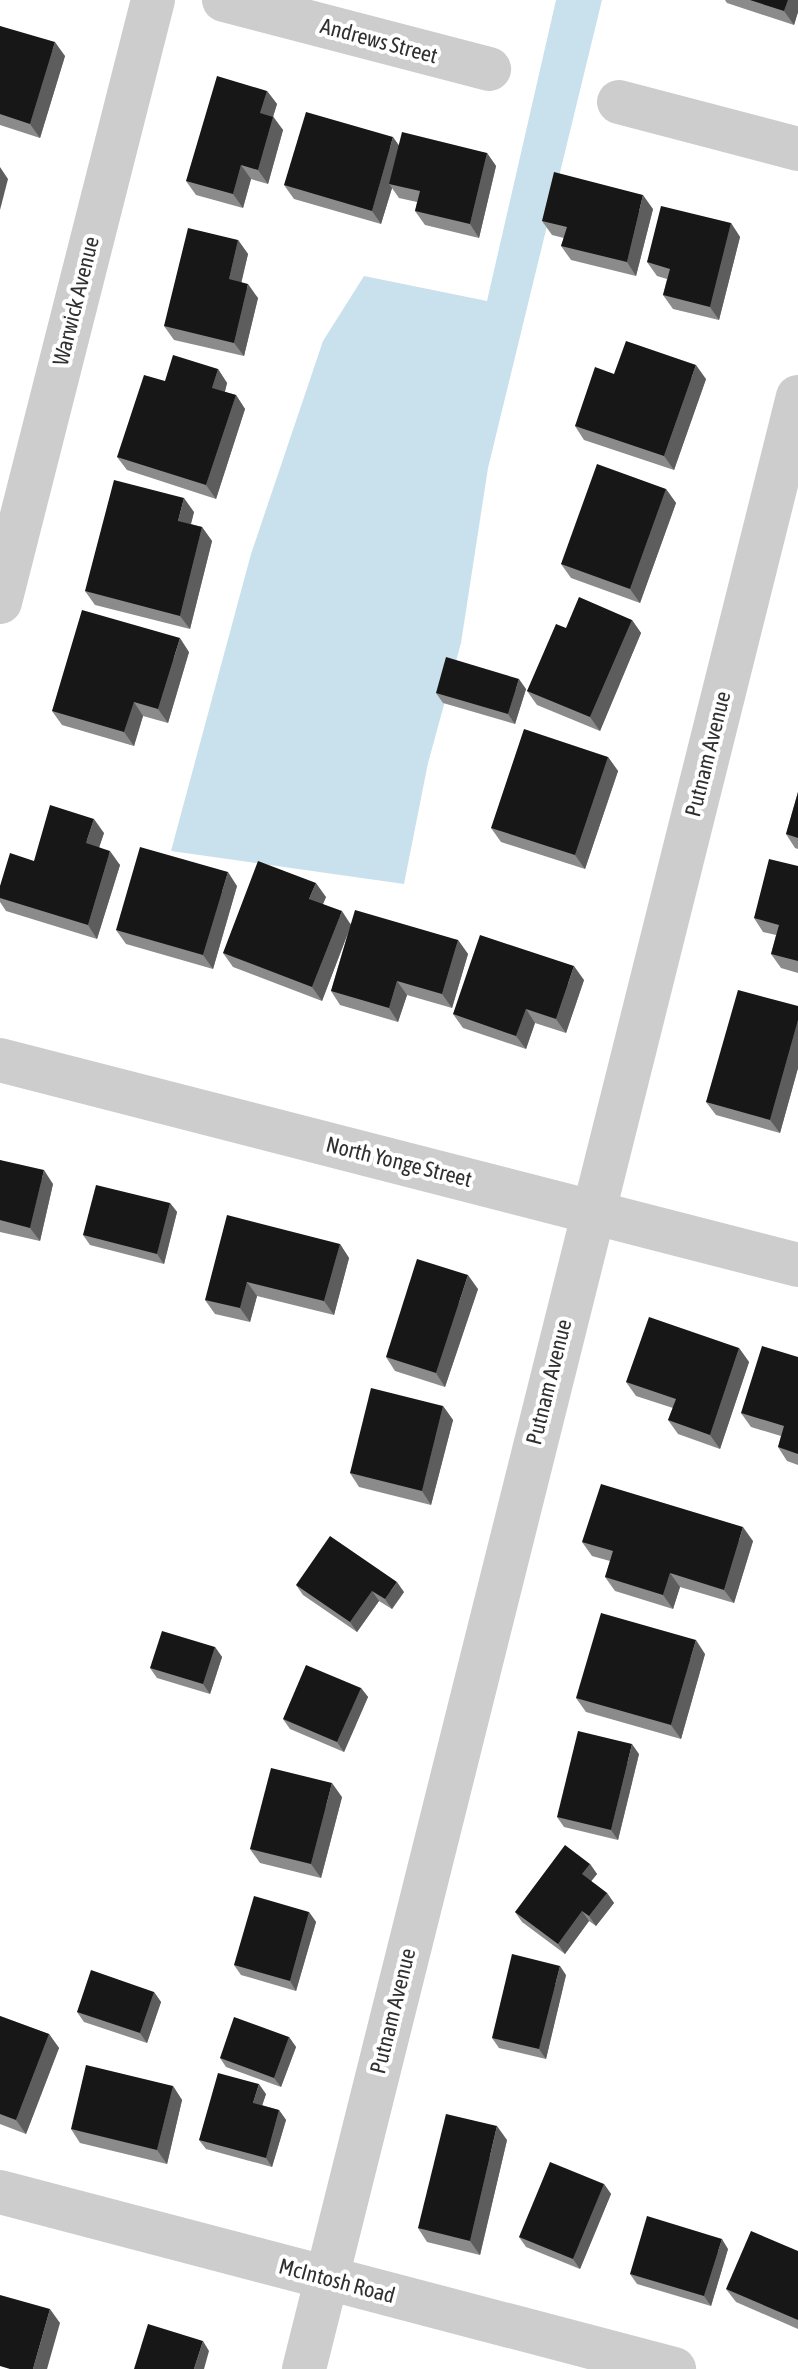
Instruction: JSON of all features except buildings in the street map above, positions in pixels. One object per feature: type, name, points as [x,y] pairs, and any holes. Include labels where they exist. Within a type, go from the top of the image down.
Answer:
[{"type":"street","name":"Warwick Avenue","points":[[0,602],[153,0]]},
{"type":"street","name":"Andrews Street","points":[[224,0],[489,69]]},
{"type":"street","points":[[619,102],[798,149]]},
{"type":"street","name":"Putnam Avenue","points":[[304,2369],[798,397]]},
{"type":"street","name":"North Yonge Street","points":[[0,1060],[798,1265]]},
{"type":"street","name":"McIntosh Road","points":[[0,2192],[674,2369]]},
{"type":"water","points":[[556,0],[602,0],[488,468],[461,643],[428,763],[404,884],[171,851],[251,554],[323,341],[364,276],[487,301]]}]
